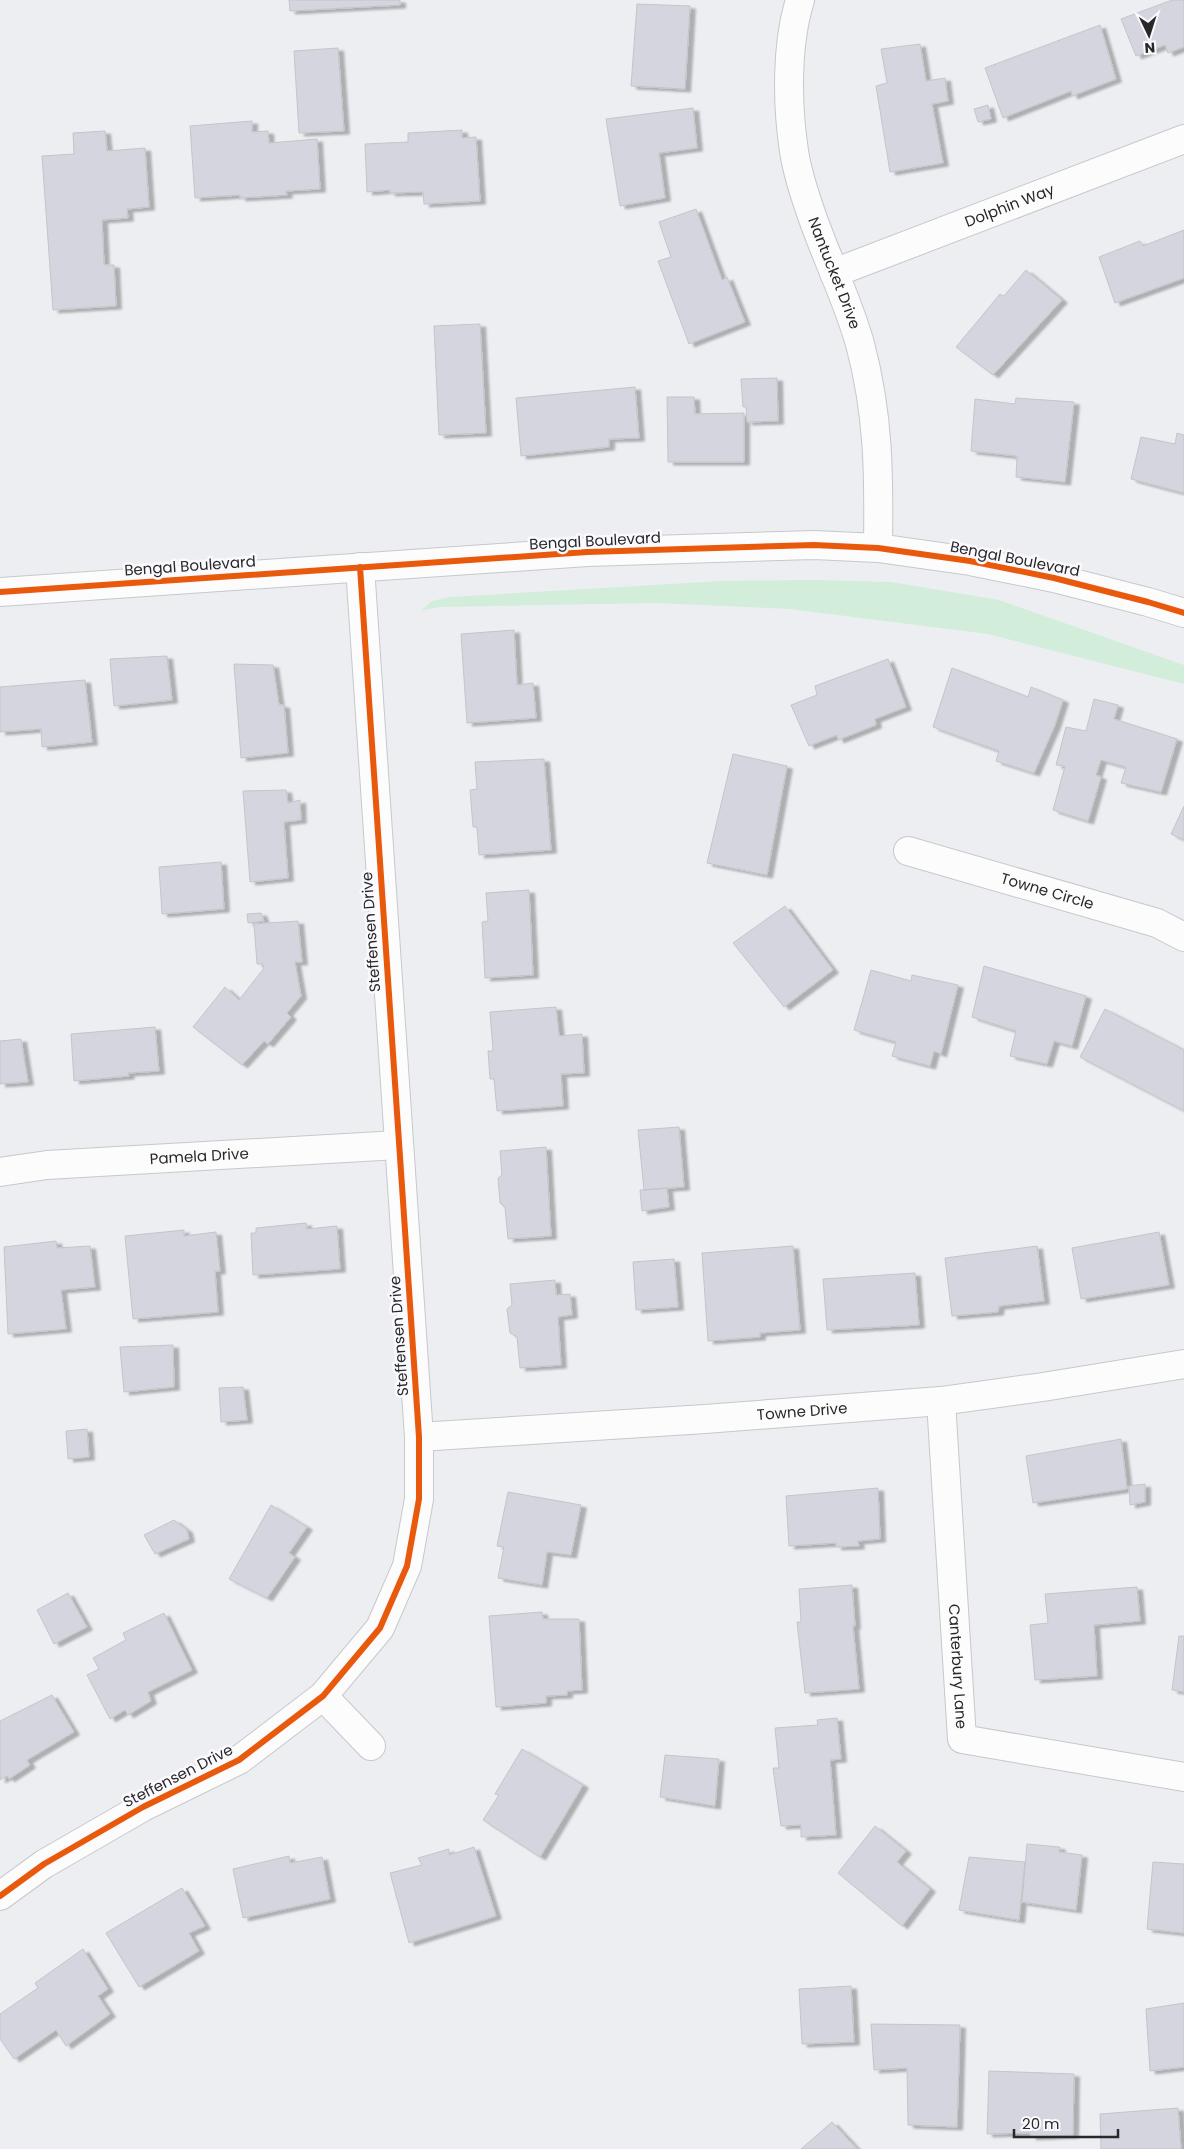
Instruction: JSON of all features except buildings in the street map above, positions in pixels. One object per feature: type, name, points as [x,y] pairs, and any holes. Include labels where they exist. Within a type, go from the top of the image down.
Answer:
[{"type":"street","name":"Nantucket Drive","points":[[800,0],[795,14],[789,82],[794,151],[812,216],[860,342],[871,389],[878,447],[878,548]]},
{"type":"street","name":"Dolphin Way","points":[[834,273],[1184,139]]},
{"type":"street","name":"Bengal Boulevard","points":[[0,592],[597,552],[814,545],[878,548],[970,561],[1054,578],[1184,613]]},
{"type":"street","name":"Steffensen Drive","points":[[0,1896],[44,1864],[143,1807],[239,1760],[323,1696],[380,1628],[407,1566],[419,1499],[419,1437],[360,567]]},
{"type":"street","name":"Towne Circle","points":[[908,850],[1157,924],[1184,937]]},
{"type":"street","name":"Pamela Drive","points":[[0,1172],[47,1165],[398,1144]]},
{"type":"street","name":"Towne Drive","points":[[419,1437],[705,1419],[940,1401],[1043,1387],[1184,1364]]},
{"type":"street","name":"Canterbury Lane","points":[[940,1401],[962,1739],[1184,1777]]},
{"type":"street","points":[[323,1696],[370,1746]]},
{"type":"green space","points":[[816,580],[891,582],[999,600],[1184,665],[1184,684],[988,634],[790,609],[655,603],[439,607],[421,611],[432,601],[450,597],[721,581]]},
{"type":"cycle path","points":[[0,592],[587,552],[814,545],[878,548],[970,561],[1054,578],[1184,613]]},
{"type":"cycle path","points":[[0,1896],[44,1864],[143,1807],[239,1760],[323,1696],[380,1628],[407,1566],[419,1499],[419,1437],[360,567]]}]
